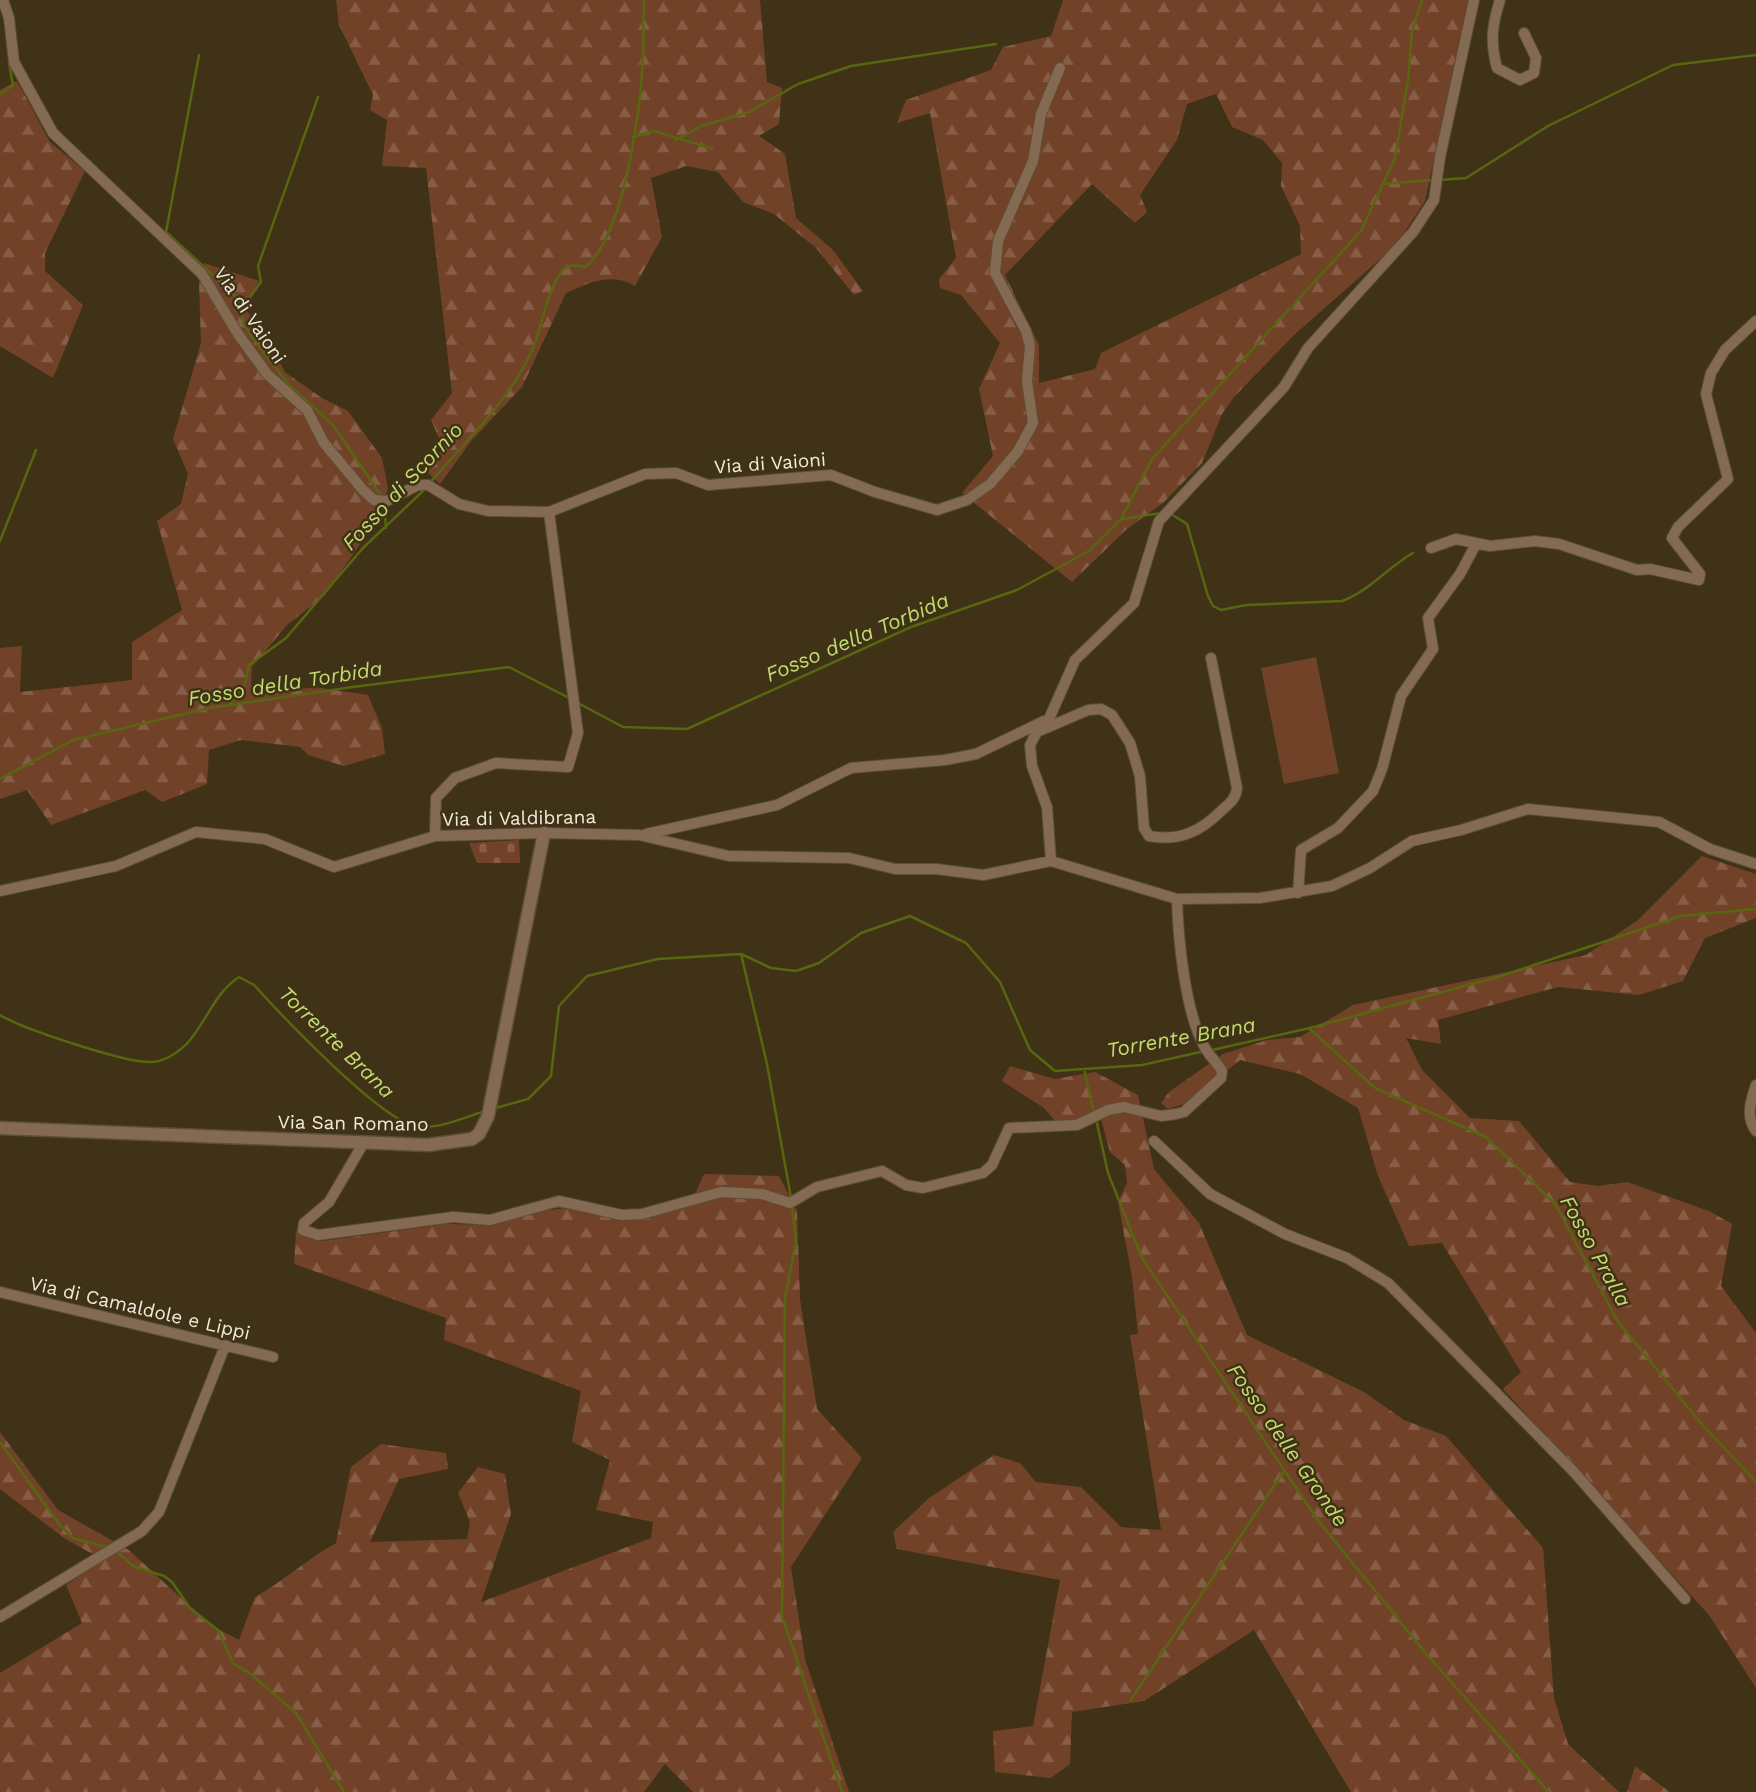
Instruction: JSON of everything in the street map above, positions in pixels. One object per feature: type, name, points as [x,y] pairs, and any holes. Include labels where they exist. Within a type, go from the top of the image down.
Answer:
[{"type":"street","name":"Via di Vaioni","points":[[3,0],[9,18],[14,62],[53,133],[202,274],[267,374],[307,410],[324,443],[363,490],[374,500],[387,501],[418,485],[428,485],[459,504],[488,511],[549,512],[645,474],[676,473],[708,485],[831,475],[875,492],[937,510],[967,500],[990,484],[1018,451],[1032,423],[1027,381],[1030,346],[1026,331],[995,273],[998,241],[1032,160],[1041,114],[1060,68]]},
{"type":"street","points":[[1051,861],[1047,807],[1030,752],[1032,738],[1046,724],[1075,660],[1134,603],[1159,521],[1284,387],[1308,348],[1413,232],[1434,200],[1442,145],[1474,0]]},
{"type":"street","points":[[1500,0],[1492,25],[1490,45],[1497,68],[1520,80],[1534,73],[1536,58],[1524,33]]},
{"type":"street","points":[[1431,548],[1456,539],[1476,544],[1559,544],[1637,570],[1650,569],[1699,580],[1700,574],[1672,538],[1678,527],[1728,479],[1706,394],[1711,373],[1725,350],[1756,321]]},
{"type":"street","points":[[435,836],[436,798],[455,778],[496,763],[568,767],[578,733],[549,512]]},
{"type":"street","points":[[1298,893],[1301,850],[1338,828],[1373,791],[1382,769],[1401,696],[1433,649],[1428,618],[1460,574],[1476,544]]},
{"type":"street","name":"Via di Valdibrana","points":[[639,835],[777,805],[850,768],[945,760],[976,754],[1046,724],[1095,709],[1112,715],[1130,743],[1138,765],[1146,833],[1164,838],[1194,833],[1206,826],[1234,799],[1237,791],[1211,658]]},
{"type":"street","name":"Via di Valdibrana","points":[[0,891],[116,866],[196,832],[265,839],[334,866],[354,863],[435,836],[544,833],[639,835],[729,856],[849,858],[895,869],[936,869],[983,875],[1051,861],[1177,899],[1225,899],[1298,893],[1347,881],[1412,841],[1472,827],[1528,809],[1659,822],[1710,849],[1756,864]]},
{"type":"street","name":"Via San Romano","points":[[0,1128],[363,1144],[462,1142],[479,1134],[488,1116],[544,833]]},
{"type":"street","points":[[363,1144],[329,1202],[304,1223],[303,1230],[318,1235],[453,1217],[490,1220],[559,1201],[615,1213],[642,1214],[721,1192],[762,1194],[790,1203],[837,1180],[882,1171],[906,1185],[923,1188],[983,1173],[992,1166],[1009,1128],[1077,1125],[1108,1110],[1124,1107],[1161,1116],[1184,1112],[1214,1085],[1222,1071],[1210,1057],[1197,1028],[1178,933],[1177,899]]},
{"type":"street","points":[[1756,1084],[1749,1104],[1752,1125],[1756,1131]]},
{"type":"street","points":[[1154,1141],[1210,1194],[1285,1234],[1347,1258],[1388,1283],[1574,1472],[1685,1599]]},
{"type":"street","name":"Via di Camaldole e Lippi","points":[[0,1292],[273,1357]]},
{"type":"street","points":[[0,1617],[142,1531],[159,1512],[225,1346]]},
{"type":"green space","points":[[336,0],[760,0],[767,82],[782,88],[779,124],[759,136],[785,154],[796,218],[833,250],[863,291],[854,295],[816,248],[774,214],[743,202],[718,172],[686,166],[651,178],[662,237],[635,286],[609,279],[566,293],[522,387],[472,440],[440,484],[427,472],[443,447],[431,420],[452,393],[426,168],[382,166],[387,120],[370,110],[373,95],[339,25]]},
{"type":"green space","points":[[1063,0],[1468,0],[1425,201],[1396,245],[1293,336],[1234,397],[1222,414],[1202,463],[1163,503],[1127,529],[1072,582],[962,493],[993,456],[979,389],[1000,343],[961,295],[940,288],[939,279],[956,258],[930,113],[897,123],[906,100],[991,70],[1003,47],[1051,36]],"holes":[[[1216,94],[1232,127],[1263,140],[1282,163],[1281,186],[1300,226],[1301,254],[1101,353],[1095,369],[1039,383],[1039,345],[1005,275],[1092,184],[1135,223],[1147,212],[1140,195],[1177,140],[1187,104]]]},
{"type":"green space","points":[[17,81],[50,142],[85,171],[45,253],[45,271],[83,305],[53,378],[0,346],[0,90]]},
{"type":"green space","points":[[204,263],[259,281],[246,309],[286,373],[322,398],[348,411],[382,458],[388,488],[378,518],[325,595],[287,625],[252,667],[251,684],[258,695],[314,687],[368,695],[382,728],[385,754],[344,766],[308,755],[300,747],[241,740],[209,750],[207,784],[162,802],[145,790],[51,825],[27,790],[0,799],[0,648],[22,646],[20,692],[132,680],[132,642],[182,610],[157,521],[181,504],[188,474],[173,439],[201,343],[199,283]]},
{"type":"green space","points":[[1316,657],[1339,773],[1284,784],[1261,668]]},
{"type":"green space","points":[[519,840],[520,863],[477,863],[469,843]]},
{"type":"green space","points":[[1702,856],[1756,874],[1756,918],[1705,938],[1683,981],[1639,995],[1558,987],[1438,1020],[1441,1044],[1406,1038],[1422,1070],[1470,1118],[1519,1121],[1570,1182],[1598,1186],[1627,1182],[1709,1211],[1732,1224],[1721,1286],[1756,1333],[1756,1688],[1709,1615],[1503,1389],[1521,1372],[1442,1243],[1409,1246],[1378,1176],[1358,1108],[1300,1074],[1240,1060],[1187,1103],[1168,1109],[1161,1103],[1169,1092],[1223,1054],[1267,1040],[1300,1037],[1353,1005],[1586,955],[1638,920]]},
{"type":"green space","points":[[1010,1066],[1055,1079],[1095,1072],[1138,1095],[1154,1169],[1199,1223],[1247,1335],[1364,1392],[1404,1420],[1446,1436],[1543,1548],[1554,1698],[1568,1744],[1619,1792],[1351,1792],[1254,1630],[1144,1701],[1072,1712],[1070,1764],[1051,1778],[995,1772],[993,1731],[1033,1726],[1060,1580],[897,1549],[893,1532],[929,1498],[994,1455],[1020,1463],[1036,1482],[1081,1487],[1121,1527],[1161,1530],[1130,1335],[1138,1334],[1132,1277],[1118,1202],[1127,1183],[1125,1165],[1110,1152],[1101,1119],[1056,1122],[1044,1108],[1002,1081]]},
{"type":"green space","points":[[704,1174],[779,1176],[797,1211],[800,1299],[817,1409],[862,1458],[791,1567],[805,1659],[849,1792],[693,1792],[665,1764],[644,1792],[0,1792],[0,1673],[82,1623],[66,1585],[103,1560],[64,1538],[0,1489],[0,1432],[58,1510],[129,1550],[210,1625],[239,1640],[255,1597],[336,1543],[351,1467],[381,1444],[446,1453],[448,1469],[399,1479],[370,1542],[467,1539],[470,1522],[458,1493],[478,1467],[505,1474],[511,1514],[481,1602],[651,1538],[653,1522],[596,1510],[610,1460],[572,1442],[581,1391],[444,1340],[446,1318],[294,1264],[296,1231],[323,1241],[446,1224],[495,1225],[534,1212],[565,1208],[638,1218],[684,1205],[696,1192]]},
{"type":"green space","points":[[1635,1766],[1670,1792],[1627,1792]]},
{"type":"waterway","name":"Fosso di Scornio","points":[[429,484],[513,385],[533,348],[557,278],[569,266],[585,267],[600,249],[613,223],[632,152],[638,114],[642,77],[643,0]]},
{"type":"waterway","name":"Fosso della Torbida","points":[[578,703],[623,727],[687,729],[911,627],[1017,590],[1089,551],[1121,519],[1152,459],[1361,231],[1395,158],[1408,80],[1412,31],[1422,0]]},
{"type":"waterway","points":[[676,140],[701,126],[749,112],[798,84],[851,66],[996,44]]},
{"type":"waterway","points":[[199,55],[166,232],[239,299],[244,324],[250,334],[289,385],[333,425],[382,497]]},
{"type":"waterway","points":[[1439,180],[1466,178],[1548,126],[1673,65],[1756,55]]},
{"type":"waterway","points":[[0,94],[13,85],[9,63]]},
{"type":"waterway","points":[[242,308],[261,282],[258,266],[318,97]]},
{"type":"waterway","points":[[633,137],[654,131],[713,149]]},
{"type":"waterway","points":[[1383,184],[1433,180]]},
{"type":"waterway","points":[[0,541],[36,450]]},
{"type":"waterway","name":"Fosso di Scornio","points":[[229,705],[244,688],[249,665],[286,638],[363,548],[425,489]]},
{"type":"waterway","points":[[384,503],[386,528]]},
{"type":"waterway","points":[[1122,519],[1161,513]]},
{"type":"waterway","points":[[1171,514],[1187,524],[1208,596],[1213,606],[1221,610],[1246,605],[1342,601],[1361,592],[1413,553]]},
{"type":"waterway","name":"Fosso della Torbida","points":[[0,779],[73,740],[210,708],[353,687],[509,667],[569,698]]},
{"type":"waterway","name":"Torrente Brana","points":[[1212,1050],[1310,1028],[1498,977],[1681,916],[1756,909]]},
{"type":"waterway","name":"Torrente Brana","points":[[492,1109],[528,1099],[551,1076],[559,1006],[587,976],[658,959],[741,954],[771,968],[796,971],[819,963],[861,933],[910,916],[966,943],[1000,982],[1030,1050],[1055,1071],[1142,1065],[1205,1051]]},
{"type":"waterway","points":[[741,954],[767,1064],[791,1198]]},
{"type":"waterway","name":"Torrente Brana","points":[[0,1015],[96,1051],[136,1061],[155,1062],[172,1056],[186,1044],[224,990],[239,977],[254,985],[330,1063],[396,1117],[412,1125],[430,1127],[486,1111]]},
{"type":"waterway","name":"Fosso Pralla","points":[[1310,1029],[1375,1088],[1486,1137],[1556,1205],[1618,1322],[1700,1422],[1756,1482]]},
{"type":"waterway","name":"Fosso delle Gronde","points":[[1084,1069],[1094,1113]]},
{"type":"waterway","name":"Fosso delle Gronde","points":[[1096,1119],[1108,1173],[1142,1258],[1317,1519],[1427,1655],[1549,1792]]},
{"type":"waterway","points":[[792,1205],[796,1241],[785,1298],[782,1616],[842,1792]]},
{"type":"waterway","points":[[0,1442],[59,1524],[73,1538],[107,1547]]},
{"type":"waterway","points":[[1130,1701],[1284,1471]]},
{"type":"waterway","points":[[116,1551],[133,1566],[164,1576],[172,1582],[190,1608],[218,1630],[233,1663],[252,1675],[296,1713],[344,1792]]}]
